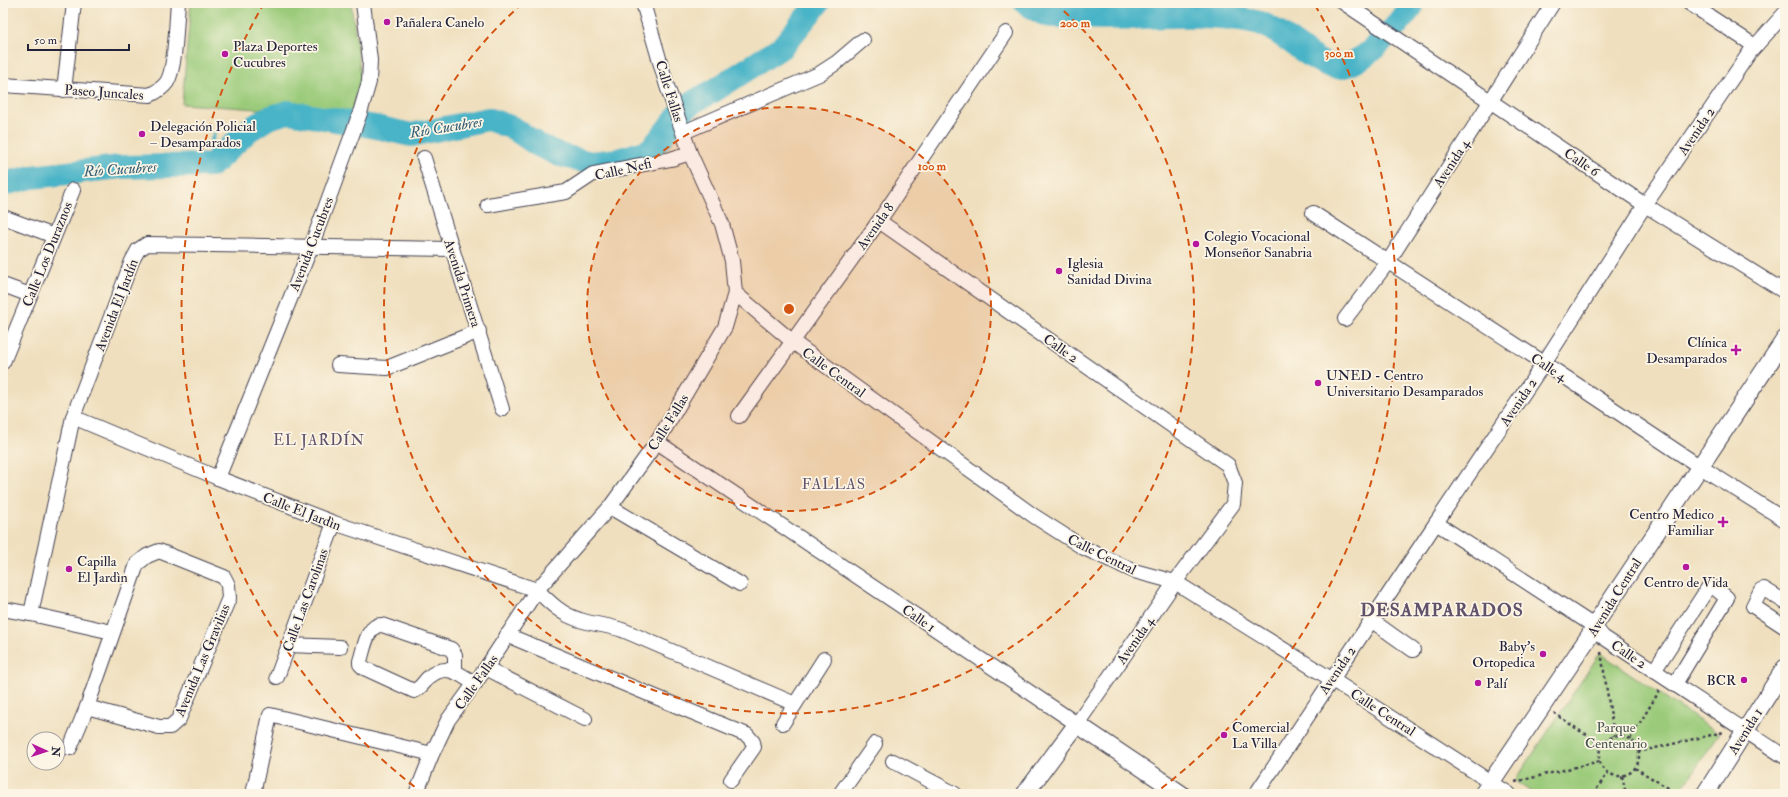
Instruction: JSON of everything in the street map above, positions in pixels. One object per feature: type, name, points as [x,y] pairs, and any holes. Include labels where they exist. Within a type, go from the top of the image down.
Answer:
[{"type":"main road","name":"Avenida Central","points":[[1487,788],[1586,641],[1594,626],[1699,466],[1785,339]]},
{"type":"main road","name":"Avenida 1","points":[[1705,794],[1785,668]]},
{"type":"main road","name":"Avenida 4","points":[[1025,794],[1077,724]]},
{"type":"main road","name":"Calle 1","points":[[1077,724],[1181,794]]},
{"type":"street","points":[[64,90],[74,3]]},
{"type":"street","name":"Paseo Juncales","points":[[3,85],[150,95],[161,89],[167,82],[172,72],[178,3]]},
{"type":"street","name":"Avenida Cucubres","points":[[218,478],[310,247],[360,113],[369,82],[370,60],[363,3]]},
{"type":"street","name":"Calle Fallas","points":[[416,794],[448,720],[486,668],[537,590],[610,507],[656,442],[725,327],[735,293],[732,261],[722,224],[690,153],[684,130],[667,86],[643,3]]},
{"type":"street","name":"Calle 6","points":[[1344,3],[1400,42],[1646,204],[1785,292]]},
{"type":"street","name":"Avenida 4","points":[[1345,319],[1388,262],[1553,3]]},
{"type":"street","points":[[1689,3],[1755,46]]},
{"type":"street","name":"Avenida 2","points":[[1256,794],[1331,679],[1544,363],[1646,204],[1755,46],[1785,13]]},
{"type":"street","name":"Avenida 8","points":[[739,416],[879,221],[1006,33]]},
{"type":"street","points":[[684,130],[819,74],[836,64],[863,40]]},
{"type":"street","name":"Calle Nefi","points":[[488,205],[566,192],[593,174],[671,159],[690,153]]},
{"type":"street","name":"Avenida Primera","points":[[424,158],[502,409]]},
{"type":"street","name":"Calle Los Duraznos","points":[[4,357],[73,190]]},
{"type":"street","name":"Calle 4","points":[[1313,213],[1699,466],[1785,520]]},
{"type":"street","points":[[3,217],[54,236]]},
{"type":"street","name":"Calle 2","points":[[879,221],[1228,465],[1235,483]]},
{"type":"street","name":"Avenida El Jardín","points":[[31,614],[73,417],[132,261],[138,250],[147,244],[452,249]]},
{"type":"street","points":[[3,285],[30,295]]},
{"type":"street","name":"Calle Central","points":[[735,293],[793,342],[1034,516],[1084,548],[1134,571],[1175,582],[1331,679],[1487,788],[1509,789]]},
{"type":"street","points":[[338,365],[387,368],[479,331]]},
{"type":"street","name":"Calle El Jardìn","points":[[73,417],[218,478],[334,523],[537,590]]},
{"type":"street","name":"Calle 1","points":[[656,442],[1077,724]]},
{"type":"street","name":"Avenida 4","points":[[1077,724],[1175,582],[1233,504],[1235,483]]},
{"type":"street","points":[[610,507],[740,584]]},
{"type":"street","name":"Calle 2","points":[[1436,522],[1594,626],[1603,637],[1654,671],[1669,685],[1785,757]]},
{"type":"street","name":"Calle Las Carolinas","points":[[278,677],[288,645],[334,523]]},
{"type":"street","name":"Avenida Las Gravilias","points":[[70,748],[87,707],[137,564],[147,556],[159,551],[224,577],[228,585],[229,598],[179,719],[170,727],[159,728],[87,707]]},
{"type":"street","points":[[1654,671],[1708,588],[1715,588],[1727,598],[1669,685]]},
{"type":"street","points":[[1785,602],[1764,589],[1761,590],[1753,606],[1785,627]]},
{"type":"street","points":[[537,590],[553,606],[566,614],[580,620],[610,625],[795,704]]},
{"type":"street","points":[[3,609],[112,632]]},
{"type":"street","points":[[1371,620],[1413,650]]},
{"type":"street","points":[[455,670],[455,656],[451,649],[377,624],[371,628],[360,660],[360,664],[364,668],[414,691],[420,688],[434,673],[443,670],[455,670],[475,684]]},
{"type":"street","points":[[507,635],[747,735],[753,742],[754,747],[731,780]]},
{"type":"street","points":[[288,645],[340,647]]},
{"type":"street","points":[[783,723],[824,659]]},
{"type":"street","points":[[486,668],[585,719]]},
{"type":"street","points":[[253,794],[270,715],[432,754]]},
{"type":"street","points":[[840,794],[875,744]]},
{"type":"street","points":[[893,761],[955,794]]},
{"type":"path","points":[[1601,649],[1614,736]]},
{"type":"path","points":[[1630,739],[1669,685]]},
{"type":"path","points":[[1553,713],[1602,746]]},
{"type":"path","points":[[1638,752],[1728,731]]},
{"type":"path","points":[[1614,736],[1630,739],[1637,746],[1638,763],[1635,768],[1622,776],[1608,773],[1600,761],[1602,746],[1614,736]]},
{"type":"path","points":[[1509,789],[1600,761]]},
{"type":"path","points":[[1635,768],[1678,794]]},
{"type":"path","points":[[1593,794],[1608,773]]},
{"type":"path","points":[[1622,776],[1626,794]]},
{"type":"green space","points":[[191,3],[351,3],[361,77],[350,118],[275,105],[258,109],[182,104]]},
{"type":"green space","name":"Parque Centenario","points":[[1600,653],[1719,734],[1678,794],[1534,794],[1515,781]]},
{"type":"waterway","name":"Río Cucubres","points":[[3,184],[32,177],[120,167],[212,165],[249,130],[268,118],[288,112],[376,127],[411,135],[488,119],[513,128],[538,145],[560,155],[591,163],[618,160],[648,151],[654,146],[681,112],[693,102],[715,90],[782,47],[818,3]]},
{"type":"waterway","name":"Río Cucubres","points":[[1026,3],[1044,14],[1055,16],[1103,18],[1212,16],[1256,22],[1266,25],[1321,62],[1331,66],[1340,67],[1350,64],[1370,52],[1406,14],[1412,6],[1412,3]]},
{"type":"waterway","points":[[212,165],[210,146],[214,134]]},
{"type":"place","name":"Pañalera Canelo","points":[[387,22]]},
{"type":"place","name":"Plaza Deportes Cucubres","points":[[225,54]]},
{"type":"place","name":"Delegación Policial – Desamparados","points":[[142,134]]},
{"type":"place","name":"Colegio Vocacional Monseñor Sanabria","points":[[1196,244]]},
{"type":"place","name":"Iglesia Sanidad Divina","points":[[1059,271]]},
{"type":"place","name":"Clínica Desamparados","points":[[1736,350]]},
{"type":"place","name":"UNED - Centro Universitario Desamparados","points":[[1318,383]]},
{"type":"place","name":"Centro Medico Familiar","points":[[1723,522]]},
{"type":"place","name":"Centro de Vida","points":[[1686,567]]},
{"type":"place","name":"Capilla El Jardìn","points":[[69,569]]},
{"type":"place","name":"Baby's Ortopedica","points":[[1543,654]]},
{"type":"place","name":"BCR","points":[[1744,680]]},
{"type":"place","name":"Palí","points":[[1478,683]]},
{"type":"place","name":"Comercial La Villa","points":[[1224,735]]},
{"type":"district","name":"EL JARDÍN","points":[[319,440]]},
{"type":"district","name":"FALLAS","points":[[834,484]]},
{"type":"district","name":"DESAMPARADOS","points":[[1442,610]]}]
